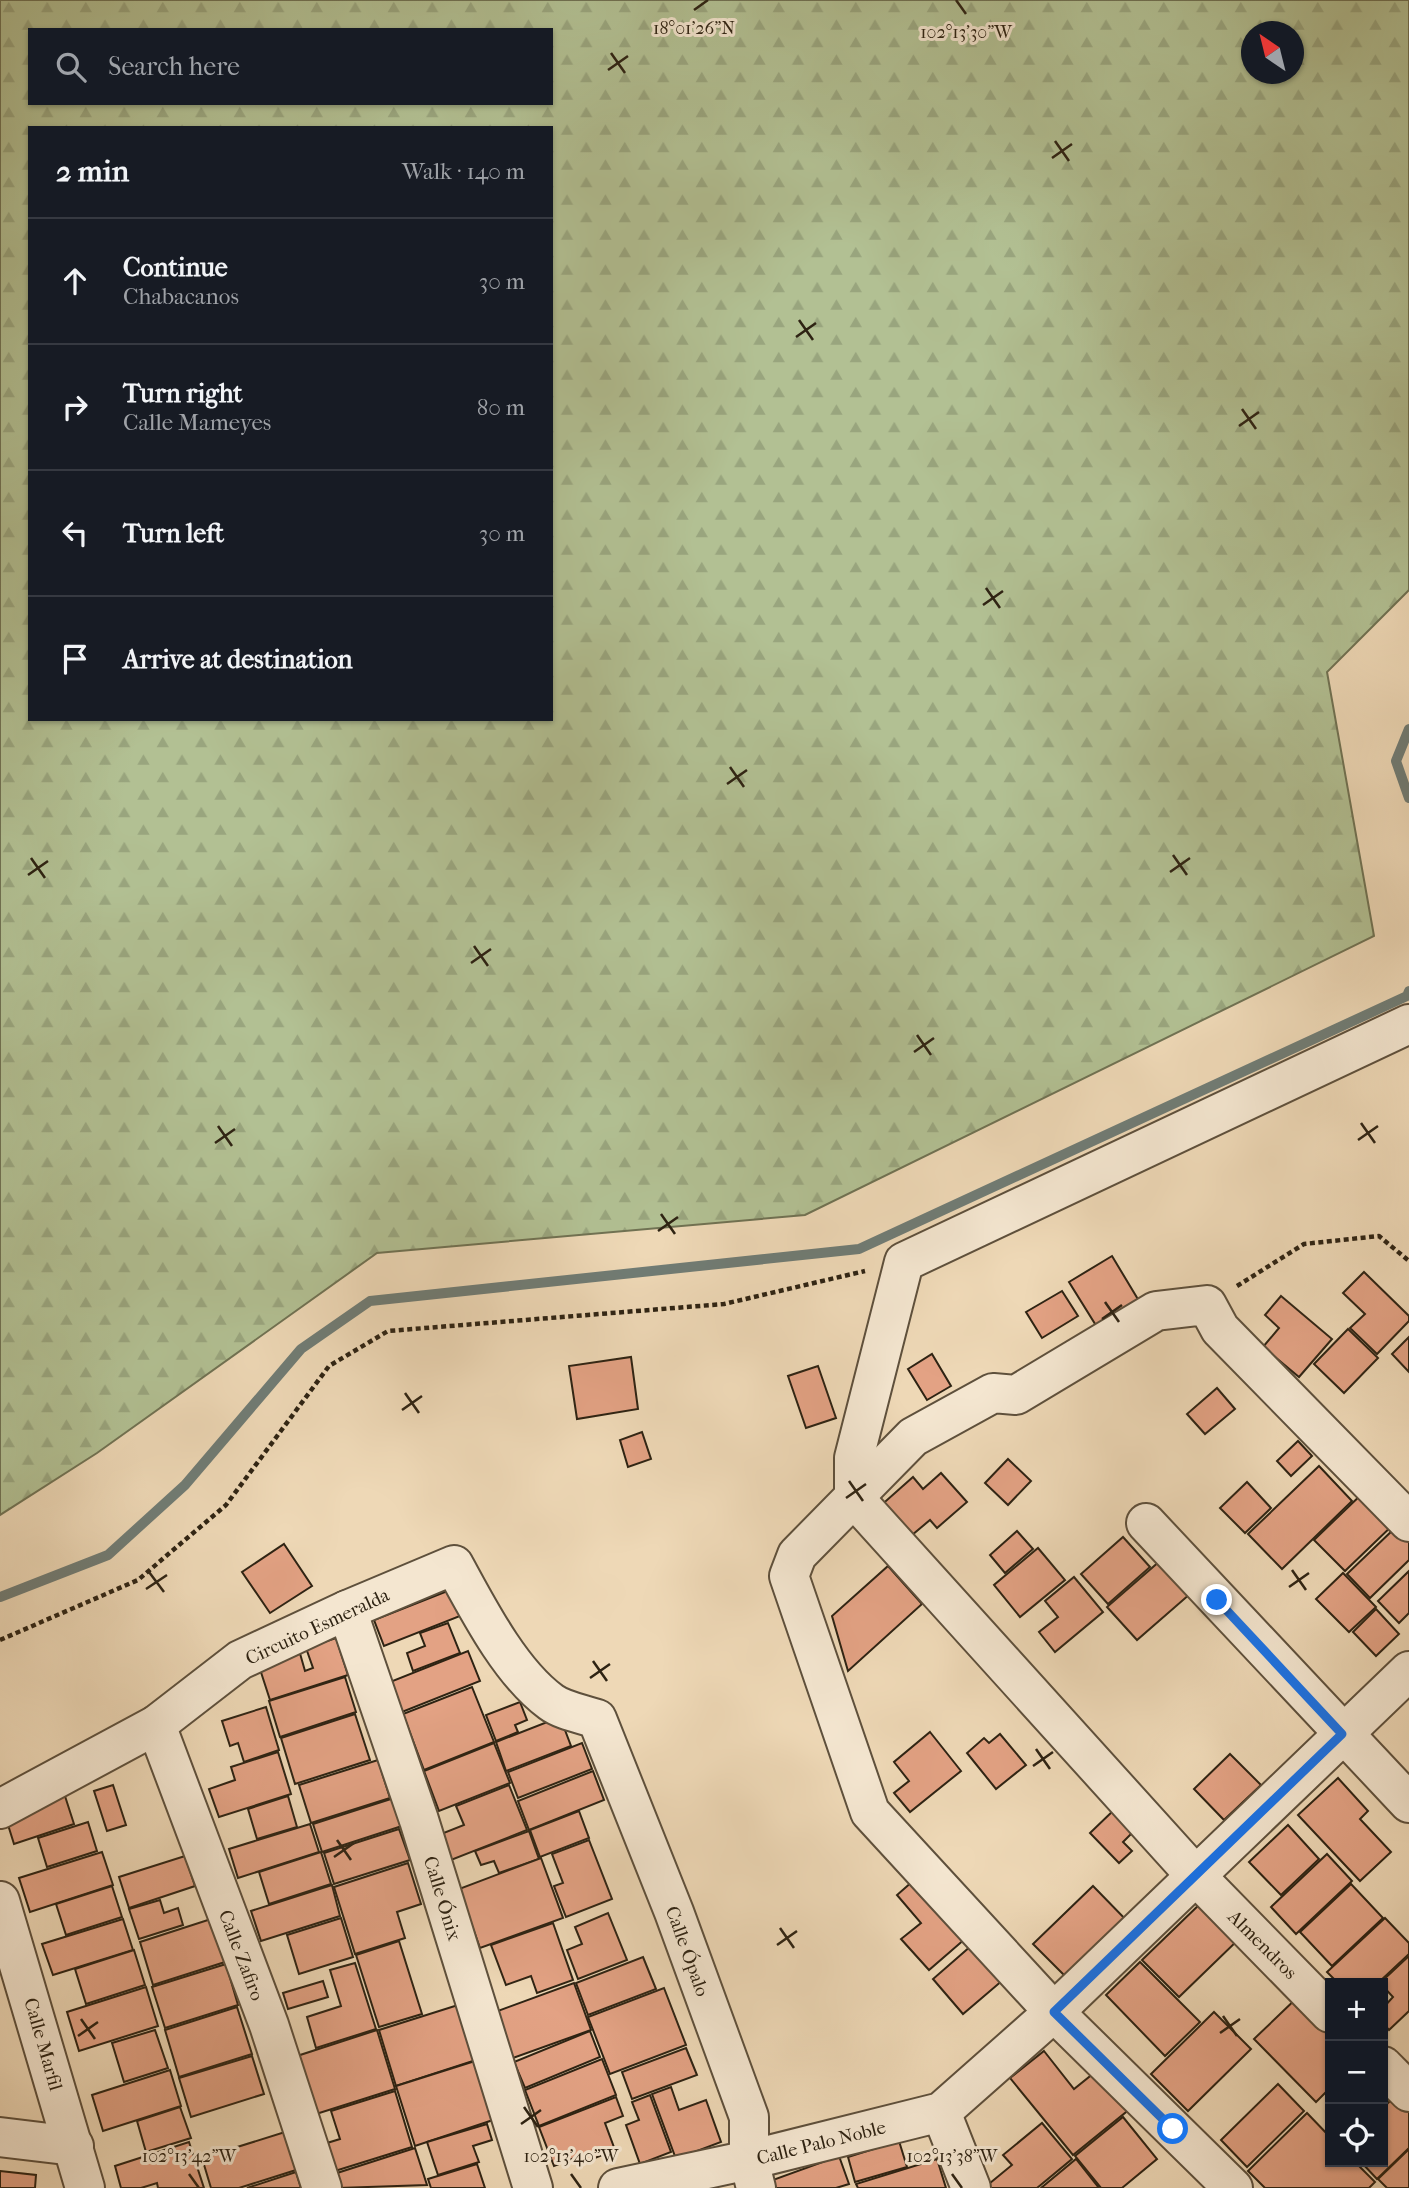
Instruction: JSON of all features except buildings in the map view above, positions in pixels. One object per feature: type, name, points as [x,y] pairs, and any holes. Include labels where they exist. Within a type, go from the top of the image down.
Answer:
[{"type":"street","points":[[854,1498],[854,1458],[904,1262],[1409,1024]]},
{"type":"street","points":[[1233,2188],[1054,2012],[870,1812],[789,1576],[797,1555],[913,1437],[993,1393],[1016,1395],[1156,1311],[1207,1305],[1220,1329],[1409,1522]]},
{"type":"street","name":"Almendros","points":[[854,1498],[1195,1875],[1325,2007]]},
{"type":"street","points":[[1146,1524],[1409,1803]]},
{"type":"street","name":"Circuito Esmeralda","points":[[0,1808],[156,1725],[240,1660],[347,1610],[454,1565],[481,1614],[521,1672],[552,1703],[597,1719]]},
{"type":"street","name":"Calle Ónix","points":[[347,1610],[419,1820],[533,2188]]},
{"type":"street","points":[[971,2188],[941,2112],[1054,2012],[1409,1671]]},
{"type":"street","name":"Calle Ópalo","points":[[597,1719],[674,1912],[750,2117],[752,2174]]},
{"type":"street","name":"Calle Zafiro","points":[[156,1725],[269,2025],[322,2188]]},
{"type":"street","name":"Calle Marfil","points":[[0,1901],[7,1939],[85,2188]]},
{"type":"street","points":[[1388,2071],[1409,2092]]},
{"type":"street","name":"Calle Palo Noble","points":[[618,2188],[752,2174],[941,2112]]},
{"type":"street","points":[[0,2137],[74,2146]]},
{"type":"path","points":[[1207,1305],[1304,1244],[1379,1236],[1409,1261]]},
{"type":"path","points":[[0,1640],[138,1580],[226,1505],[329,1366],[388,1331],[724,1304],[904,1262]]},
{"type":"green space","points":[[0,0],[1409,0],[1409,590],[1327,672],[1374,936],[805,1215],[377,1253],[97,1453],[0,1515]]},
{"type":"waterway","points":[[1409,729],[1396,761],[1409,798]]},
{"type":"waterway","points":[[0,1597],[108,1555],[185,1485],[301,1349],[370,1301],[859,1249],[1407,996],[1409,991]]},
{"type":"route","points":[[1173,2129],[1054,2012],[1342,1734],[1217,1600]]}]
